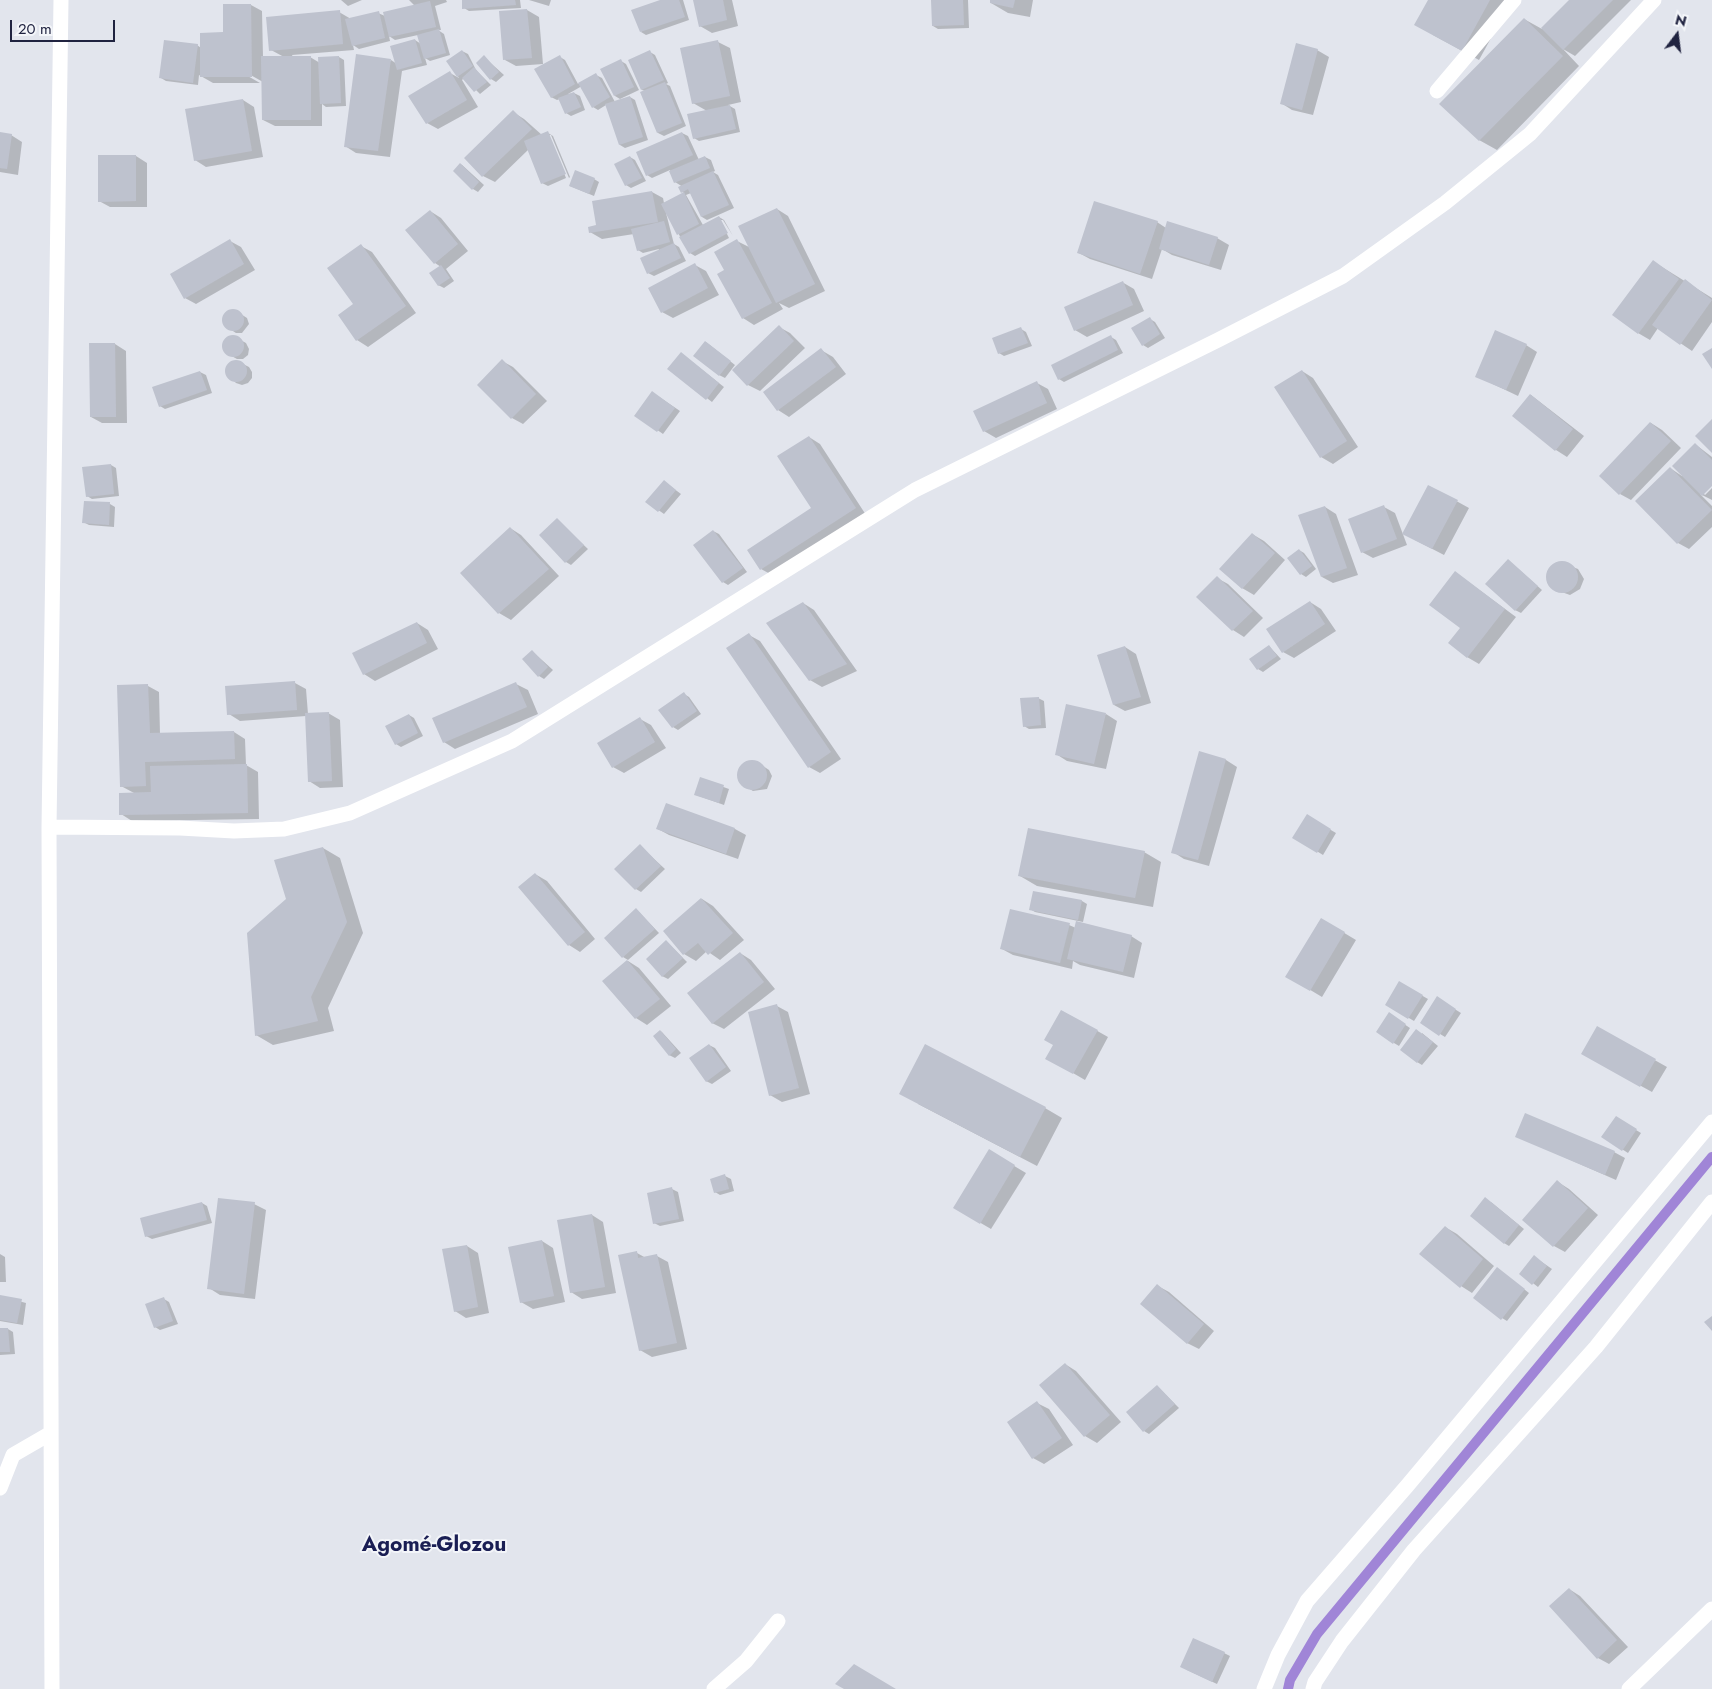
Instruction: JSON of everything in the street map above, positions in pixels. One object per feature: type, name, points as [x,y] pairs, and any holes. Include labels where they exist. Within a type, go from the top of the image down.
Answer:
[{"type":"street","points":[[52,1689],[49,827],[61,0]]},
{"type":"street","points":[[1437,91],[1514,0]]},
{"type":"street","points":[[49,827],[180,828],[234,831],[284,828],[350,813],[512,741],[915,490],[1343,276],[1445,203],[1530,134],[1654,0]]},
{"type":"street","points":[[1264,1689],[1278,1655],[1307,1601],[1414,1478],[1712,1122]]},
{"type":"street","points":[[1313,1689],[1314,1682],[1342,1641],[1414,1550],[1596,1347],[1712,1202]]},
{"type":"street","points":[[0,1488],[13,1455],[51,1433]]},
{"type":"street","points":[[1629,1689],[1712,1608]]},
{"type":"street","points":[[714,1689],[746,1661],[778,1621]]},
{"type":"building","points":[[462,0],[515,0],[516,5],[462,9]]},
{"type":"building","points":[[660,0],[679,0],[685,17],[640,32],[631,10]]},
{"type":"building","points":[[693,0],[723,0],[727,20],[699,27]]},
{"type":"building","points":[[931,0],[963,0],[964,25],[932,26]]},
{"type":"building","points":[[990,0],[1015,0],[1013,8],[990,3]]},
{"type":"building","points":[[1428,0],[1490,0],[1462,51],[1414,25]]},
{"type":"building","points":[[1569,0],[1613,0],[1563,50],[1541,28]]},
{"type":"building","points":[[430,1],[436,27],[389,37],[383,12]]},
{"type":"building","points":[[223,4],[251,4],[252,77],[200,77],[200,33],[223,32]]},
{"type":"building","points":[[527,9],[532,58],[503,60],[499,11]]},
{"type":"building","points":[[340,10],[343,44],[269,51],[266,17]]},
{"type":"building","points":[[379,11],[385,38],[352,46],[345,19]]},
{"type":"building","points":[[1524,18],[1563,56],[1479,141],[1439,104]]},
{"type":"building","points":[[439,29],[446,53],[424,59],[417,35]]},
{"type":"building","points":[[415,39],[422,63],[397,70],[390,46]]},
{"type":"building","points":[[164,40],[198,44],[193,83],[159,78]]},
{"type":"building","points":[[718,40],[730,96],[692,104],[680,48]]},
{"type":"building","points":[[1296,43],[1318,49],[1302,110],[1280,104]]},
{"type":"building","points":[[462,50],[473,66],[457,77],[446,61]]},
{"type":"building","points":[[650,50],[664,80],[641,90],[628,60]]},
{"type":"building","points":[[356,54],[391,59],[378,151],[344,147]]},
{"type":"building","points":[[484,55],[499,72],[490,80],[476,63]]},
{"type":"building","points":[[560,55],[575,84],[551,98],[534,69]]},
{"type":"building","points":[[261,56],[311,56],[311,120],[262,120]]},
{"type":"building","points":[[339,56],[341,103],[320,104],[318,57]]},
{"type":"building","points":[[621,59],[634,87],[614,96],[600,69]]},
{"type":"building","points":[[474,67],[487,82],[474,92],[462,78]]},
{"type":"building","points":[[450,71],[467,100],[426,124],[408,96]]},
{"type":"building","points":[[596,73],[610,97],[592,108],[578,83]]},
{"type":"building","points":[[665,82],[682,123],[657,133],[640,92]]},
{"type":"building","points":[[574,92],[581,107],[565,114],[558,98]]},
{"type":"building","points":[[630,96],[643,137],[619,145],[605,104]]},
{"type":"building","points":[[243,99],[252,151],[194,161],[185,109]]},
{"type":"building","points":[[730,105],[736,129],[693,139],[687,114]]},
{"type":"building","points":[[513,110],[532,129],[482,177],[464,158]]},
{"type":"building","points":[[548,131],[566,174],[541,184],[524,141]]},
{"type":"building","points":[[0,132],[12,134],[7,169],[0,168]]},
{"type":"building","points":[[682,132],[693,155],[646,176],[636,152]]},
{"type":"building","points":[[98,155],[136,155],[136,201],[98,202]]},
{"type":"building","points":[[630,156],[642,178],[625,186],[614,164]]},
{"type":"building","points":[[705,156],[710,168],[674,183],[669,171]]},
{"type":"building","points":[[460,163],[479,182],[472,190],[453,171]]},
{"type":"building","points":[[575,170],[595,178],[589,194],[569,186]]},
{"type":"building","points":[[713,171],[729,205],[701,217],[688,189],[681,193],[678,187]]},
{"type":"building","points":[[652,191],[658,222],[589,233],[588,227],[596,225],[592,201]]},
{"type":"building","points":[[684,192],[699,224],[677,235],[661,204]]},
{"type":"building","points":[[1094,201],[1158,221],[1140,274],[1077,253]]},
{"type":"building","points":[[777,208],[815,284],[776,303],[738,226]]},
{"type":"building","points":[[430,210],[458,244],[434,264],[405,230]]},
{"type":"building","points":[[719,216],[728,233],[689,254],[679,237]]},
{"type":"building","points":[[664,221],[670,242],[637,251],[631,229]]},
{"type":"building","points":[[1167,221],[1218,237],[1209,265],[1159,249]]},
{"type":"building","points":[[230,239],[244,264],[184,299],[170,274]]},
{"type":"building","points":[[737,239],[772,303],[742,319],[717,274],[724,270],[714,252]]},
{"type":"building","points":[[674,243],[681,258],[647,274],[640,258]]},
{"type":"building","points":[[361,244],[406,306],[356,341],[338,315],[353,304],[327,268]]},
{"type":"building","points":[[1653,260],[1679,279],[1638,334],[1612,315]]},
{"type":"building","points":[[695,263],[708,288],[661,313],[648,288]]},
{"type":"building","points":[[441,265],[450,278],[438,286],[429,273]]},
{"type":"building","points":[[1685,279],[1712,300],[1680,345],[1652,325]]},
{"type":"building","points":[[1123,281],[1133,305],[1074,331],[1064,307]]},
{"type":"building","points":[[233,309],[241,312],[244,320],[241,328],[233,331],[225,328],[222,320],[225,312]]},
{"type":"building","points":[[1150,317],[1160,334],[1142,346],[1131,328]]},
{"type":"building","points":[[779,325],[794,341],[747,386],[732,370]]},
{"type":"building","points":[[1021,327],[1028,343],[998,354],[992,338]]},
{"type":"building","points":[[1495,330],[1527,344],[1506,390],[1475,377]]},
{"type":"building","points":[[233,335],[241,338],[244,346],[241,354],[233,357],[225,354],[222,346],[225,338]]},
{"type":"building","points":[[1111,335],[1118,350],[1058,380],[1051,365]]},
{"type":"building","points":[[705,341],[731,361],[719,376],[693,356]]},
{"type":"building","points":[[89,343],[115,343],[116,417],[90,417]]},
{"type":"building","points":[[821,348],[836,367],[777,411],[763,392]]},
{"type":"building","points":[[1712,348],[1712,369],[1702,354]]},
{"type":"building","points":[[681,352],[719,383],[706,400],[667,369]]},
{"type":"building","points":[[502,359],[536,394],[511,419],[477,385]]},
{"type":"building","points":[[236,360],[244,363],[247,371],[244,379],[236,382],[228,379],[225,371],[228,363]]},
{"type":"building","points":[[1302,370],[1347,441],[1320,458],[1274,387]]},
{"type":"building","points":[[200,371],[207,390],[159,407],[152,387]]},
{"type":"building","points":[[1037,381],[1047,403],[983,432],[973,411]]},
{"type":"building","points":[[652,391],[675,408],[657,432],[634,416]]},
{"type":"building","points":[[1530,394],[1573,429],[1555,451],[1512,416]]},
{"type":"building","points":[[1712,419],[1712,453],[1695,436]]},
{"type":"building","points":[[1650,422],[1671,441],[1619,495],[1599,476]]},
{"type":"building","points":[[809,436],[856,508],[760,570],[747,550],[811,508],[777,456]]},
{"type":"building","points":[[1695,443],[1712,460],[1712,486],[1702,496],[1672,466]]},
{"type":"building","points":[[111,464],[114,494],[86,497],[82,467]]},
{"type":"building","points":[[1670,467],[1712,510],[1677,544],[1635,501]]},
{"type":"building","points":[[664,480],[676,490],[658,512],[645,502]]},
{"type":"building","points":[[1428,485],[1458,500],[1432,549],[1402,534]]},
{"type":"building","points":[[84,501],[110,502],[109,525],[82,523]]},
{"type":"building","points":[[1384,505],[1397,539],[1361,553],[1348,519]]},
{"type":"building","points":[[1325,506],[1347,568],[1321,577],[1298,515]]},
{"type":"building","points":[[557,518],[584,545],[565,563],[539,535]]},
{"type":"building","points":[[510,527],[549,569],[498,614],[460,573]]},
{"type":"building","points":[[713,530],[743,568],[722,583],[693,545]]},
{"type":"building","points":[[1252,533],[1275,553],[1242,589],[1219,569]]},
{"type":"building","points":[[1299,549],[1312,566],[1300,575],[1287,558]]},
{"type":"building","points":[[1508,559],[1538,586],[1515,611],[1485,584]]},
{"type":"building","points":[[1562,561],[1568,562],[1573,566],[1577,571],[1577,583],[1573,588],[1568,592],[1562,593],[1556,592],[1551,588],[1547,583],[1546,577],[1547,571],[1551,566],[1556,562]]},
{"type":"building","points":[[1455,571],[1505,609],[1467,658],[1448,643],[1460,628],[1429,605]]},
{"type":"building","points":[[1217,576],[1253,611],[1232,631],[1196,597]]},
{"type":"building","points":[[1310,601],[1325,624],[1282,653],[1266,629]]},
{"type":"building","points":[[803,602],[847,664],[809,681],[766,623]]},
{"type":"building","points":[[417,622],[427,643],[363,675],[352,653]]},
{"type":"building","points":[[749,633],[831,752],[808,768],[726,648]]},
{"type":"building","points":[[1269,645],[1277,656],[1257,670],[1249,659]]},
{"type":"building","points":[[1125,646],[1141,697],[1113,705],[1097,655]]},
{"type":"building","points":[[532,650],[548,667],[538,677],[522,659]]},
{"type":"building","points":[[295,681],[297,710],[227,715],[225,686]]},
{"type":"building","points":[[516,682],[527,707],[443,743],[432,718]]},
{"type":"building","points":[[148,684],[150,733],[234,731],[235,759],[145,762],[146,786],[120,787],[117,685]]},
{"type":"building","points":[[684,692],[697,711],[672,728],[658,710]]},
{"type":"building","points":[[1039,697],[1041,725],[1023,727],[1020,698]]},
{"type":"building","points":[[1066,704],[1106,713],[1094,764],[1055,755]]},
{"type":"building","points":[[329,712],[332,781],[308,782],[305,713]]},
{"type":"building","points":[[409,714],[418,733],[395,745],[385,726]]},
{"type":"building","points":[[640,717],[655,742],[612,768],[597,743]]},
{"type":"building","points":[[1199,751],[1226,759],[1198,860],[1171,853]]},
{"type":"building","points":[[752,760],[758,761],[766,769],[766,781],[758,789],[752,790],[746,789],[738,781],[737,775],[738,769],[746,761]]},
{"type":"building","points":[[247,764],[248,813],[119,815],[119,793],[151,792],[150,766]]},
{"type":"building","points":[[700,777],[724,785],[719,803],[694,795]]},
{"type":"building","points":[[666,803],[735,828],[726,854],[656,829]]},
{"type":"building","points":[[1307,814],[1331,829],[1317,853],[1292,838]]},
{"type":"building","points":[[1028,828],[1145,851],[1135,898],[1018,876]]},
{"type":"building","points":[[640,844],[661,866],[635,890],[614,869]]},
{"type":"building","points":[[323,847],[347,922],[311,997],[318,1021],[255,1036],[247,933],[286,899],[274,860]]},
{"type":"building","points":[[535,873],[585,932],[568,946],[518,887]]},
{"type":"building","points":[[1033,891],[1082,900],[1078,920],[1029,910]]},
{"type":"building","points":[[701,898],[733,933],[708,955],[698,943],[683,955],[663,931]]},
{"type":"building","points":[[636,908],[655,929],[622,958],[604,938]]},
{"type":"building","points":[[1010,909],[1070,923],[1060,963],[1000,949]]},
{"type":"building","points":[[1321,918],[1345,932],[1310,991],[1285,977]]},
{"type":"building","points":[[1076,921],[1132,935],[1123,972],[1067,959]]},
{"type":"building","points":[[666,940],[683,958],[662,977],[646,959]]},
{"type":"building","points":[[740,952],[764,982],[712,1024],[687,993]]},
{"type":"building","points":[[627,960],[660,999],[635,1019],[602,981]]},
{"type":"building","points":[[1399,981],[1423,995],[1408,1019],[1385,1005]]},
{"type":"building","points":[[1437,996],[1456,1009],[1439,1036],[1420,1023]]},
{"type":"building","points":[[777,1004],[799,1088],[769,1096],[748,1012]]},
{"type":"building","points":[[1061,1010],[1098,1030],[1073,1074],[1045,1059],[1053,1045],[1044,1040]]},
{"type":"building","points":[[1389,1012],[1406,1024],[1393,1044],[1376,1032]]},
{"type":"building","points":[[1597,1026],[1656,1059],[1640,1087],[1581,1054]]},
{"type":"building","points":[[1416,1029],[1433,1042],[1417,1063],[1400,1050]]},
{"type":"building","points":[[660,1030],[676,1049],[669,1056],[653,1036]]},
{"type":"building","points":[[709,1044],[726,1067],[706,1082],[689,1058]]},
{"type":"building","points":[[925,1044],[1046,1107],[1020,1157],[899,1094]]},
{"type":"building","points":[[1525,1113],[1615,1151],[1605,1175],[1515,1137]]},
{"type":"building","points":[[1616,1116],[1637,1129],[1622,1151],[1601,1137]]},
{"type":"building","points":[[989,1149],[1015,1165],[980,1224],[953,1208]]},
{"type":"building","points":[[725,1174],[729,1189],[714,1193],[710,1179]]},
{"type":"building","points":[[1557,1180],[1588,1208],[1553,1247],[1522,1220]]},
{"type":"building","points":[[672,1187],[679,1219],[653,1224],[647,1193]]},
{"type":"building","points":[[1485,1197],[1519,1225],[1504,1244],[1470,1216]]},
{"type":"building","points":[[218,1198],[255,1202],[244,1294],[207,1289]]},
{"type":"building","points":[[202,1202],[207,1220],[145,1237],[140,1218]]},
{"type":"building","points":[[592,1214],[605,1287],[570,1293],[557,1220]]},
{"type":"building","points":[[1445,1226],[1483,1259],[1460,1288],[1419,1254]]},
{"type":"building","points":[[542,1240],[554,1296],[520,1303],[508,1247]]},
{"type":"building","points":[[467,1245],[478,1307],[454,1312],[442,1249]]},
{"type":"building","points":[[637,1251],[638,1258],[657,1254],[677,1343],[639,1351],[618,1255]]},
{"type":"building","points":[[1534,1255],[1547,1266],[1532,1285],[1519,1274]]},
{"type":"building","points":[[1497,1267],[1525,1289],[1501,1320],[1473,1298]]},
{"type":"building","points":[[1157,1284],[1204,1324],[1187,1344],[1140,1304]]},
{"type":"building","points":[[0,1295],[22,1299],[17,1323],[0,1320]]},
{"type":"building","points":[[164,1297],[173,1321],[154,1328],[145,1304]]},
{"type":"building","points":[[1712,1316],[1712,1331],[1704,1322]]},
{"type":"building","points":[[0,1328],[8,1328],[10,1352],[0,1352]]},
{"type":"building","points":[[1065,1363],[1110,1415],[1084,1437],[1039,1385]]},
{"type":"building","points":[[1157,1385],[1175,1404],[1143,1432],[1126,1412]]},
{"type":"building","points":[[1037,1401],[1062,1438],[1032,1459],[1007,1422]]},
{"type":"building","points":[[1569,1588],[1617,1640],[1597,1659],[1549,1606]]},
{"type":"building","points":[[1193,1638],[1225,1652],[1212,1682],[1180,1667]]},
{"type":"building","points":[[854,1664],[896,1689],[844,1689],[835,1684]]},
{"type":"waterway","points":[[1288,1689],[1290,1680],[1317,1634],[1712,1157]]},
{"type":"district","name":"Agomé-Glozou","points":[[434,1546]]}]
